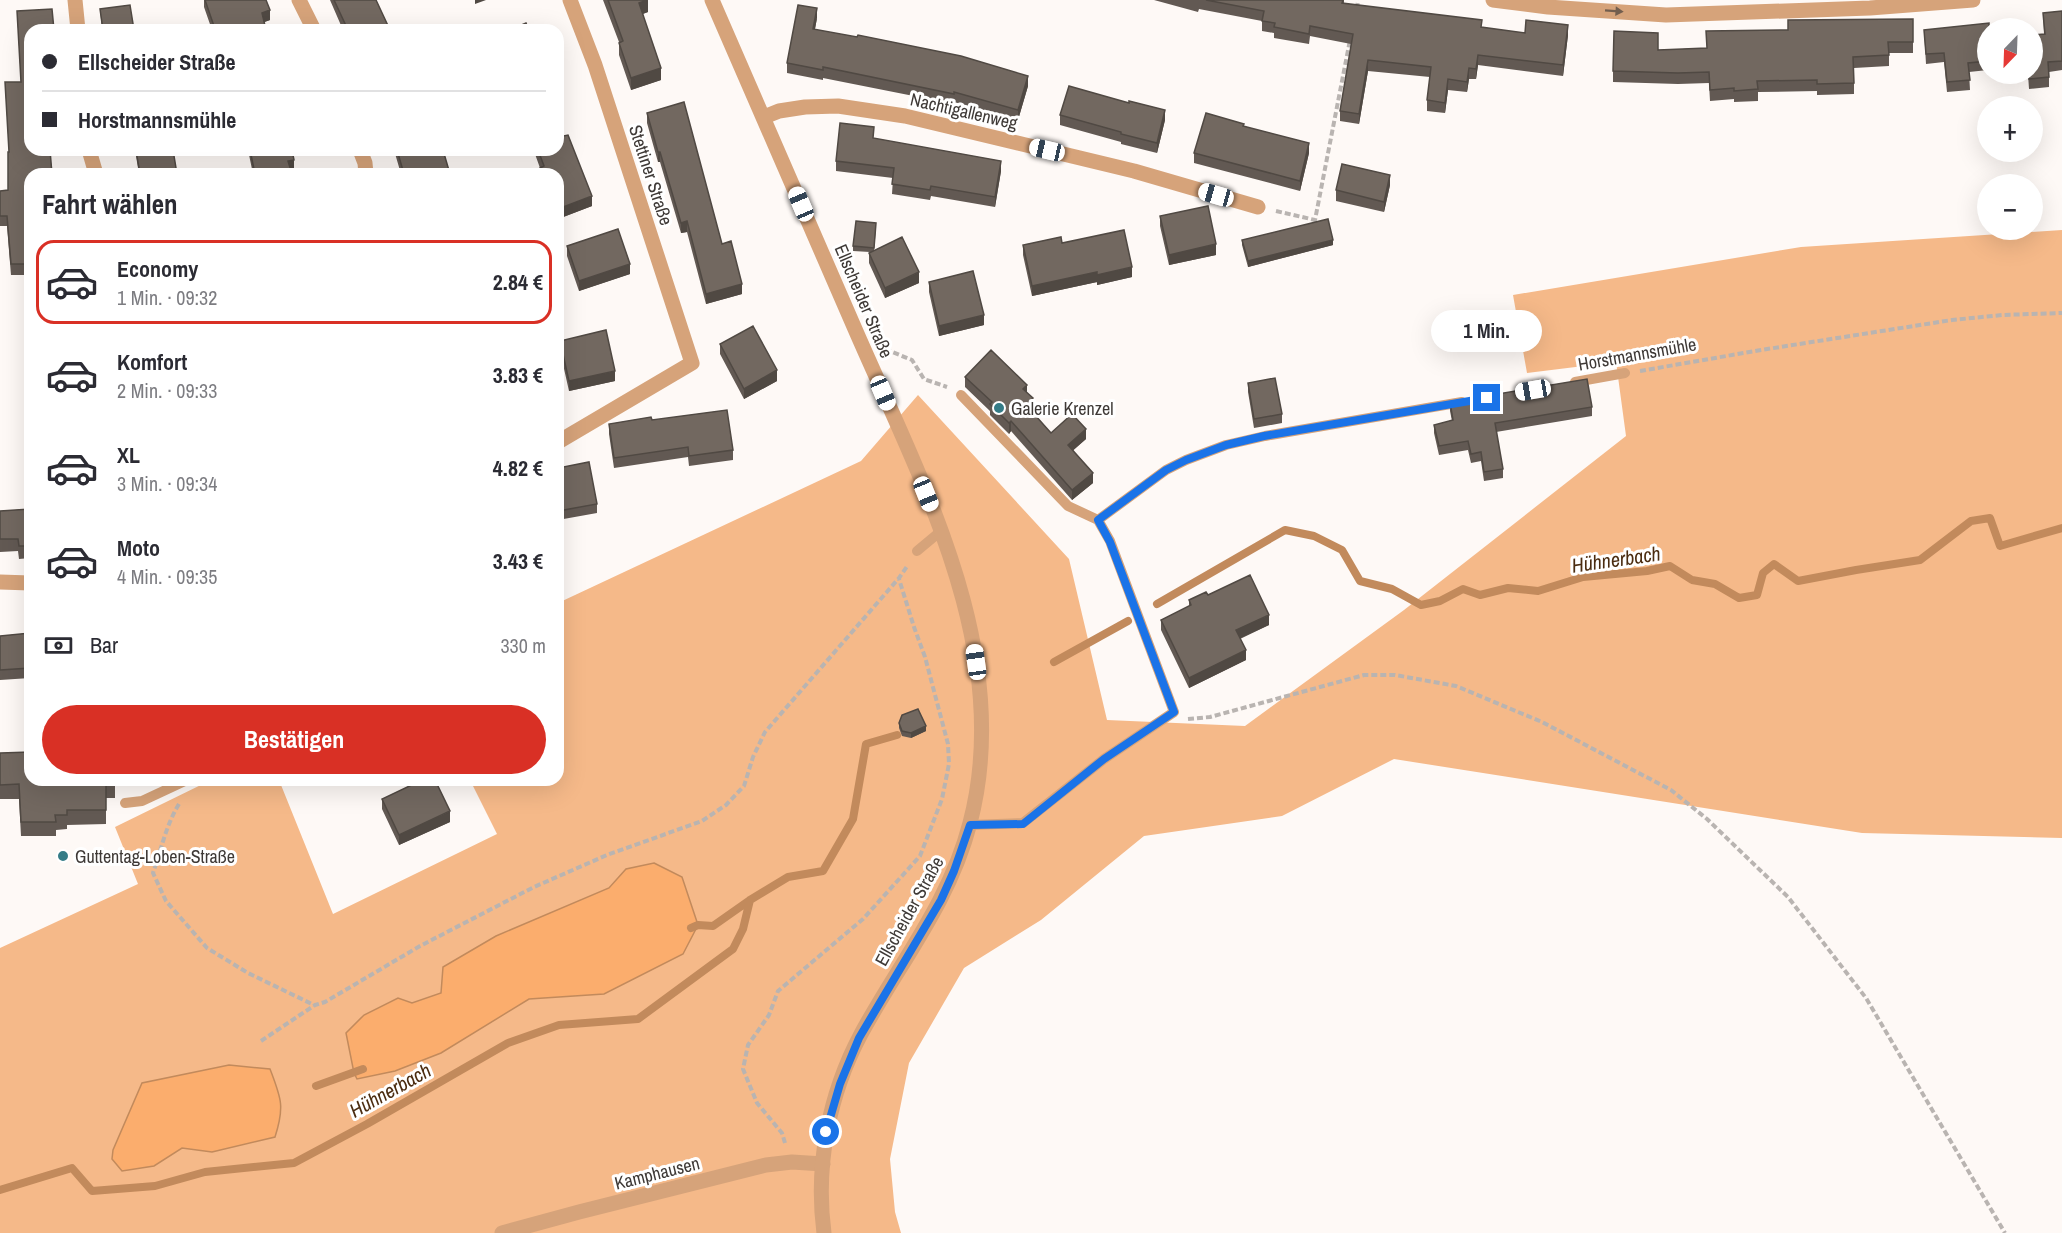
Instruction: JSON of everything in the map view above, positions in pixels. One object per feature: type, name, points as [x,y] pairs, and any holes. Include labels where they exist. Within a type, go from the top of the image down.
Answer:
[{"type":"street","points":[[75,0],[77,24]]},
{"type":"street","points":[[299,0],[311,24]]},
{"type":"street","name":"Stettiner Straße","points":[[564,438],[692,363],[595,65],[570,0]]},
{"type":"street","name":"Ellscheider Straße","points":[[712,0],[941,531],[964,603],[978,676],[981,746],[976,798],[970,825],[941,900],[873,1013],[847,1064],[831,1112],[823,1164],[824,1233]]},
{"type":"street","points":[[1493,0],[1666,15],[1973,0]]},
{"type":"street","name":"Nachtigallenweg","points":[[764,117],[779,111],[804,107],[838,106],[905,116],[1134,171],[1258,207]]},
{"type":"street","points":[[0,582],[24,583]]},
{"type":"street","name":"Kamphausen","points":[[502,1233],[766,1165],[792,1162],[823,1164]]},
{"type":"lane","name":"Horstmannsmühle","points":[[1567,384],[1625,374]]},
{"type":"lane","points":[[961,396],[1068,506],[1098,520],[1110,542],[1174,712],[1104,759],[1023,824],[970,825]]},
{"type":"lane","points":[[1098,520],[1166,470],[1226,445],[1264,436],[1475,400]]},
{"type":"lane","points":[[917,551],[941,531]]},
{"type":"lane","points":[[125,803],[142,801],[174,786]]},
{"type":"path","points":[[1356,12],[1358,0]]},
{"type":"path","points":[[1258,207],[1315,220],[1352,35]]},
{"type":"path","name":"Horstmannsmühle","points":[[1625,374],[1952,320],[2002,315],[2062,313]]},
{"type":"path","points":[[883,348],[912,360],[924,379],[944,385],[961,396]]},
{"type":"path","points":[[261,1041],[315,1005],[325,1002],[420,946],[534,887],[607,855],[702,821],[726,806],[744,786],[753,757],[765,732],[899,578],[917,551]]},
{"type":"path","points":[[782,1133],[757,1103],[743,1069],[748,1045],[770,1015],[778,991],[863,919],[920,856],[942,799],[949,764],[948,744],[925,657],[899,578]]},
{"type":"path","points":[[1174,712],[1186,719],[1210,717],[1364,675],[1395,675],[1456,686],[1542,722],[1671,790],[1707,819],[1788,897],[1866,998],[2004,1233]]},
{"type":"path","points":[[182,786],[182,799],[169,819],[165,839],[153,873],[166,902],[207,948],[248,973],[315,1005]]},
{"type":"shaded area","points":[[2062,230],[2062,838],[1862,833],[1394,759],[1282,816],[1144,836],[1041,920],[964,968],[909,1063],[890,1159],[895,1212],[901,1233],[0,1233],[0,948],[138,884],[115,827],[199,786],[281,786],[333,914],[497,834],[473,786],[564,786],[564,600],[861,461],[918,395],[1069,559],[1107,720],[1245,726],[1404,610],[1626,436],[1616,362],[1527,373],[1513,295],[1801,247],[1977,236],[1977,240],[2043,240],[2043,231]]},
{"type":"shaded area","points":[[654,863],[682,877],[698,925],[683,954],[604,994],[529,999],[441,1053],[395,1071],[357,1079],[346,1033],[364,1015],[398,998],[412,1003],[441,993],[443,967],[496,936],[609,888],[626,869]]},
{"type":"shaded area","points":[[229,1065],[270,1069],[277,1088],[281,1110],[275,1137],[212,1152],[182,1148],[154,1166],[122,1171],[112,1159],[113,1150],[142,1083]]},
{"type":"building","points":[[205,0],[266,0],[270,10],[262,13],[265,24],[213,24]]},
{"type":"building","points":[[334,0],[376,0],[387,24],[345,24]]},
{"type":"building","points":[[608,0],[647,0],[639,3],[661,68],[631,78],[619,43],[623,41]]},
{"type":"building","points":[[1206,0],[1343,0],[1342,3],[1482,20],[1481,27],[1525,33],[1526,20],[1568,25],[1563,65],[1478,55],[1476,69],[1469,68],[1467,82],[1448,79],[1445,103],[1427,100],[1431,67],[1368,60],[1359,114],[1340,111],[1353,34],[1310,26],[1309,34],[1274,27],[1275,23],[1262,21],[1264,11]]},
{"type":"building","points":[[130,5],[133,24],[102,24],[100,9]]},
{"type":"building","points":[[798,5],[817,8],[813,29],[857,37],[858,35],[961,56],[1028,76],[1018,110],[954,92],[954,94],[823,67],[823,70],[787,63]]},
{"type":"building","points":[[52,9],[53,24],[24,24],[24,156],[50,156],[52,168],[24,168],[24,264],[11,264],[7,216],[0,216],[0,191],[8,190],[9,152],[5,82],[21,82],[17,11]]},
{"type":"building","points":[[2062,11],[2062,61],[2048,62],[2049,77],[2043,78],[2043,34],[2045,34],[2043,13]]},
{"type":"building","points":[[1913,19],[1913,42],[1888,42],[1889,55],[1853,57],[1854,83],[1817,84],[1817,80],[1757,81],[1758,89],[1710,90],[1709,72],[1613,71],[1614,31],[1658,33],[1658,50],[1707,48],[1706,31],[1788,30],[1788,20]]},
{"type":"building","points":[[1977,24],[1977,62],[1968,63],[1970,80],[1947,82],[1944,53],[1926,54],[1924,30]]},
{"type":"building","points":[[1069,86],[1129,103],[1129,101],[1165,110],[1157,143],[1060,115]]},
{"type":"building","points":[[684,102],[722,244],[731,241],[742,284],[706,294],[687,221],[681,223],[647,113]]},
{"type":"building","points":[[1206,113],[1244,124],[1243,126],[1309,143],[1300,181],[1194,153]]},
{"type":"building","points":[[840,123],[874,127],[873,138],[1001,161],[995,197],[931,186],[930,190],[892,184],[894,168],[836,161]]},
{"type":"building","points":[[568,135],[592,196],[564,207],[564,168],[540,168],[544,166],[540,156],[564,156],[564,136]]},
{"type":"building","points":[[137,156],[174,156],[176,168],[139,168]]},
{"type":"building","points":[[251,156],[293,156],[294,160],[288,161],[290,168],[254,168]]},
{"type":"building","points":[[399,156],[445,156],[448,168],[402,168]]},
{"type":"building","points":[[1342,164],[1390,175],[1384,202],[1336,190]]},
{"type":"building","points":[[1208,206],[1216,244],[1169,255],[1160,216]]},
{"type":"building","points":[[1328,219],[1333,240],[1248,261],[1242,240]]},
{"type":"building","points":[[856,221],[876,223],[874,248],[853,246]]},
{"type":"building","points":[[618,229],[630,264],[579,281],[567,246]]},
{"type":"building","points":[[1124,230],[1132,267],[1032,286],[1023,245],[1061,237],[1062,243]]},
{"type":"building","points":[[902,237],[919,272],[885,288],[869,253]]},
{"type":"building","points":[[973,271],[984,315],[939,326],[929,282]]},
{"type":"building","points":[[753,326],[777,370],[744,389],[720,344]]},
{"type":"building","points":[[606,330],[615,371],[569,381],[564,359],[564,340]]},
{"type":"building","points":[[991,350],[1027,385],[1023,389],[1033,398],[1026,405],[1051,433],[1072,414],[1086,429],[1068,445],[1093,473],[1072,490],[1011,421],[1009,423],[990,404],[992,402],[965,377]]},
{"type":"building","points":[[1275,378],[1282,414],[1254,419],[1248,383]]},
{"type":"building","points":[[1587,379],[1592,407],[1495,423],[1503,469],[1484,472],[1481,452],[1471,454],[1468,441],[1439,446],[1434,425],[1453,420],[1450,402]]},
{"type":"building","points":[[727,410],[733,450],[689,456],[688,447],[614,458],[609,424],[651,417],[652,420]]},
{"type":"building","points":[[589,462],[597,504],[564,510],[564,467]]},
{"type":"building","points":[[24,509],[24,546],[19,546],[18,539],[0,539],[0,511]]},
{"type":"building","points":[[1250,575],[1269,615],[1236,630],[1246,650],[1189,678],[1161,620],[1191,605],[1189,600],[1206,592],[1208,595]]},
{"type":"building","points":[[24,634],[24,668],[0,670],[0,636]]},
{"type":"building","points":[[918,709],[926,726],[911,733],[902,731],[899,723],[902,715]]},
{"type":"building","points":[[24,752],[24,786],[106,786],[106,810],[67,810],[67,815],[55,815],[56,822],[21,822],[19,784],[0,785],[0,753]]},
{"type":"building","points":[[409,786],[438,786],[450,811],[399,835],[382,799]]},
{"type":"waterway","name":"Hühnerbach","points":[[1157,604],[1285,530],[1314,536],[1342,550],[1360,581],[1392,589],[1421,605],[1440,601],[1463,589],[1480,595],[1508,588],[1538,591],[1583,577],[1647,571],[1670,566],[1692,580],[1715,584],[1739,598],[1757,595],[1763,573],[1774,564],[1798,581],[1920,560],[1971,521],[1990,518],[2000,546],[2062,528]]},
{"type":"waterway","name":"Hühnerbach","points":[[1054,662],[1128,621]]},
{"type":"waterway","name":"Hühnerbach","points":[[691,928],[698,925],[713,926],[788,877],[823,871],[853,819],[866,744],[897,735]]},
{"type":"waterway","name":"Hühnerbach","points":[[0,1190],[72,1168],[92,1191],[155,1186],[205,1172],[294,1163],[508,1043],[559,1025],[638,1019],[733,949],[743,929],[750,900]]},
{"type":"waterway","points":[[316,1086],[363,1069]]},
{"type":"place","name":"Galerie Krenzel","points":[[999,408]]},
{"type":"place","name":"Guttentag-Loben-Straße","points":[[63,856]]},
{"type":"route","points":[[826,1132],[847,1064],[859,1038],[941,900],[960,857],[970,825],[1023,824],[1104,759],[1174,712],[1110,542],[1098,520],[1166,470],[1226,445],[1264,436],[1487,398]]}]
